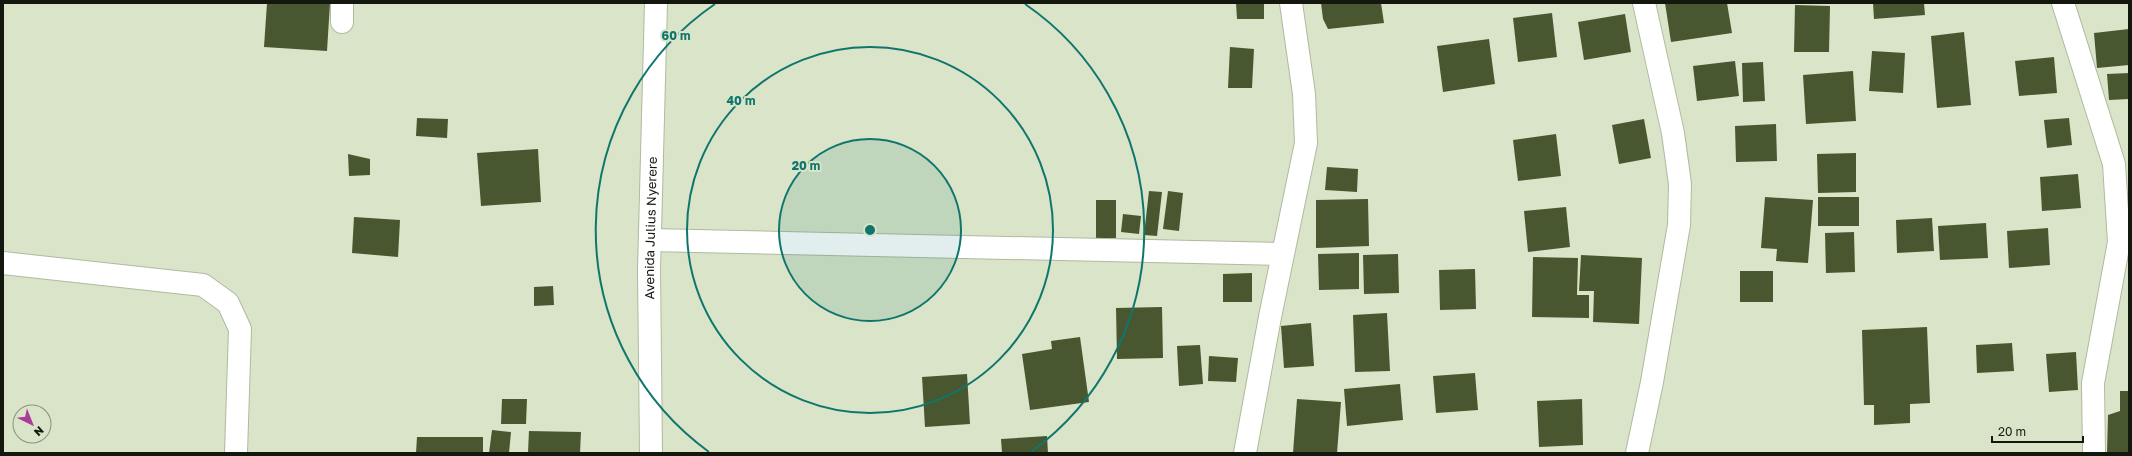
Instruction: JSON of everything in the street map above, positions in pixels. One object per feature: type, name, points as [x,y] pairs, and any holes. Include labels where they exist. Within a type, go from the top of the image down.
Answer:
[{"type":"street","name":"Avenida Julius Nyerere","points":[[650,453],[650,240],[656,3]]},
{"type":"street","points":[[1245,453],[1282,254],[1306,143],[1304,94],[1291,3]]},
{"type":"street","points":[[1637,453],[1652,382],[1679,225],[1680,184],[1673,133],[1644,3]]},
{"type":"street","points":[[2063,3],[2114,164],[2119,242],[2093,383],[2094,453]]},
{"type":"street","points":[[650,240],[1282,254]]},
{"type":"street","points":[[3,263],[203,285],[228,303],[240,329],[236,453]]},
{"type":"building","points":[[267,3],[330,3],[327,51],[264,47]]},
{"type":"building","points":[[1236,3],[1264,3],[1264,19],[1237,19]]},
{"type":"building","points":[[1321,3],[1381,3],[1384,23],[1328,29],[1323,19]]},
{"type":"building","points":[[1665,3],[1727,3],[1732,33],[1671,42]]},
{"type":"building","points":[[1873,3],[1924,3],[1925,15],[1874,19]]},
{"type":"building","points":[[1795,5],[1830,6],[1829,52],[1794,52]]},
{"type":"building","points":[[1552,13],[1557,57],[1518,62],[1513,18]]},
{"type":"building","points":[[1625,14],[1631,52],[1584,60],[1578,22]]},
{"type":"building","points":[[2129,29],[2129,65],[2097,68],[2094,33]]},
{"type":"building","points":[[1964,32],[1971,105],[1937,108],[1931,36]]},
{"type":"building","points":[[1489,39],[1495,84],[1443,92],[1437,46]]},
{"type":"building","points":[[1230,47],[1254,49],[1252,88],[1228,88]]},
{"type":"building","points":[[1872,51],[1905,53],[1903,93],[1869,91]]},
{"type":"building","points":[[2054,57],[2057,93],[2019,96],[2015,61]]},
{"type":"building","points":[[1735,61],[1739,96],[1697,101],[1693,66]]},
{"type":"building","points":[[1763,62],[1765,101],[1743,102],[1742,63]]},
{"type":"building","points":[[1853,71],[1856,121],[1806,124],[1803,75]]},
{"type":"building","points":[[2129,73],[2129,99],[2109,100],[2107,74]]},
{"type":"building","points":[[417,118],[448,119],[447,138],[416,136]]},
{"type":"building","points":[[2069,118],[2072,145],[2047,148],[2044,120]]},
{"type":"building","points":[[1644,119],[1651,158],[1619,164],[1612,125]]},
{"type":"building","points":[[1776,124],[1777,161],[1736,162],[1735,126]]},
{"type":"building","points":[[1556,134],[1561,176],[1518,181],[1513,140]]},
{"type":"building","points":[[538,149],[541,202],[481,206],[477,153]]},
{"type":"building","points":[[1856,153],[1856,192],[1818,193],[1817,154]]},
{"type":"building","points":[[348,154],[370,159],[370,175],[349,176]]},
{"type":"building","points":[[1327,167],[1358,169],[1357,192],[1325,190]]},
{"type":"building","points":[[2078,174],[2081,208],[2042,211],[2040,177]]},
{"type":"building","points":[[1149,191],[1162,192],[1157,236],[1144,235]]},
{"type":"building","points":[[1168,191],[1183,193],[1179,231],[1163,229]]},
{"type":"building","points":[[1765,197],[1813,200],[1808,263],[1776,261],[1777,249],[1761,248]]},
{"type":"building","points":[[1818,197],[1859,197],[1859,226],[1818,226]]},
{"type":"building","points":[[1368,199],[1369,246],[1316,248],[1316,200]]},
{"type":"building","points":[[1096,200],[1116,200],[1116,238],[1096,238]]},
{"type":"building","points":[[1566,207],[1570,247],[1528,252],[1524,211]]},
{"type":"building","points":[[1123,214],[1141,216],[1139,234],[1121,232]]},
{"type":"building","points":[[354,217],[400,220],[398,257],[352,253]]},
{"type":"building","points":[[1932,218],[1934,251],[1897,253],[1896,220]]},
{"type":"building","points":[[1986,223],[1988,258],[1940,260],[1938,226]]},
{"type":"building","points":[[2048,228],[2050,265],[2009,268],[2007,231]]},
{"type":"building","points":[[1854,232],[1855,272],[1826,273],[1825,233]]},
{"type":"building","points":[[1359,253],[1359,289],[1319,290],[1318,254]]},
{"type":"building","points":[[1398,254],[1399,293],[1364,294],[1363,255]]},
{"type":"building","points":[[1581,255],[1642,258],[1639,324],[1593,322],[1594,291],[1579,291]]},
{"type":"building","points":[[1533,257],[1578,258],[1577,295],[1589,295],[1589,318],[1532,317]]},
{"type":"building","points":[[1475,269],[1476,309],[1440,310],[1439,270]]},
{"type":"building","points":[[1740,271],[1773,271],[1773,302],[1740,302]]},
{"type":"building","points":[[1252,273],[1252,302],[1223,302],[1223,274]]},
{"type":"building","points":[[553,286],[554,305],[534,306],[534,287]]},
{"type":"building","points":[[1162,307],[1163,358],[1117,359],[1116,308]]},
{"type":"building","points":[[1387,313],[1390,371],[1355,372],[1353,315]]},
{"type":"building","points":[[1311,323],[1314,366],[1284,368],[1281,326]]},
{"type":"building","points":[[1927,327],[1930,403],[1910,404],[1910,423],[1874,425],[1874,405],[1864,405],[1862,330]]},
{"type":"building","points":[[1080,337],[1089,402],[1030,410],[1022,354],[1052,349],[1051,341]]},
{"type":"building","points":[[2012,343],[2014,371],[1977,373],[1976,345]]},
{"type":"building","points":[[1200,345],[1203,384],[1179,386],[1177,346]]},
{"type":"building","points":[[2076,352],[2078,390],[2049,392],[2046,354]]},
{"type":"building","points":[[1209,356],[1238,358],[1236,382],[1208,381]]},
{"type":"building","points":[[1475,373],[1478,410],[1436,413],[1433,376]]},
{"type":"building","points":[[967,374],[970,424],[925,427],[922,377]]},
{"type":"building","points":[[1400,384],[1403,420],[1347,426],[1344,389]]},
{"type":"building","points":[[2120,391],[2129,391],[2129,453],[2107,453],[2108,415],[2120,411]]},
{"type":"building","points":[[502,399],[527,399],[526,424],[501,424]]},
{"type":"building","points":[[1297,399],[1341,402],[1337,453],[1293,453]]},
{"type":"building","points":[[1582,399],[1583,445],[1539,447],[1537,401]]},
{"type":"building","points":[[492,430],[511,432],[509,453],[489,453]]},
{"type":"building","points":[[529,431],[581,432],[580,453],[528,452]]},
{"type":"building","points":[[1047,436],[1048,453],[1002,453],[1001,439]]},
{"type":"building","points":[[417,437],[483,437],[483,453],[416,453]]}]
